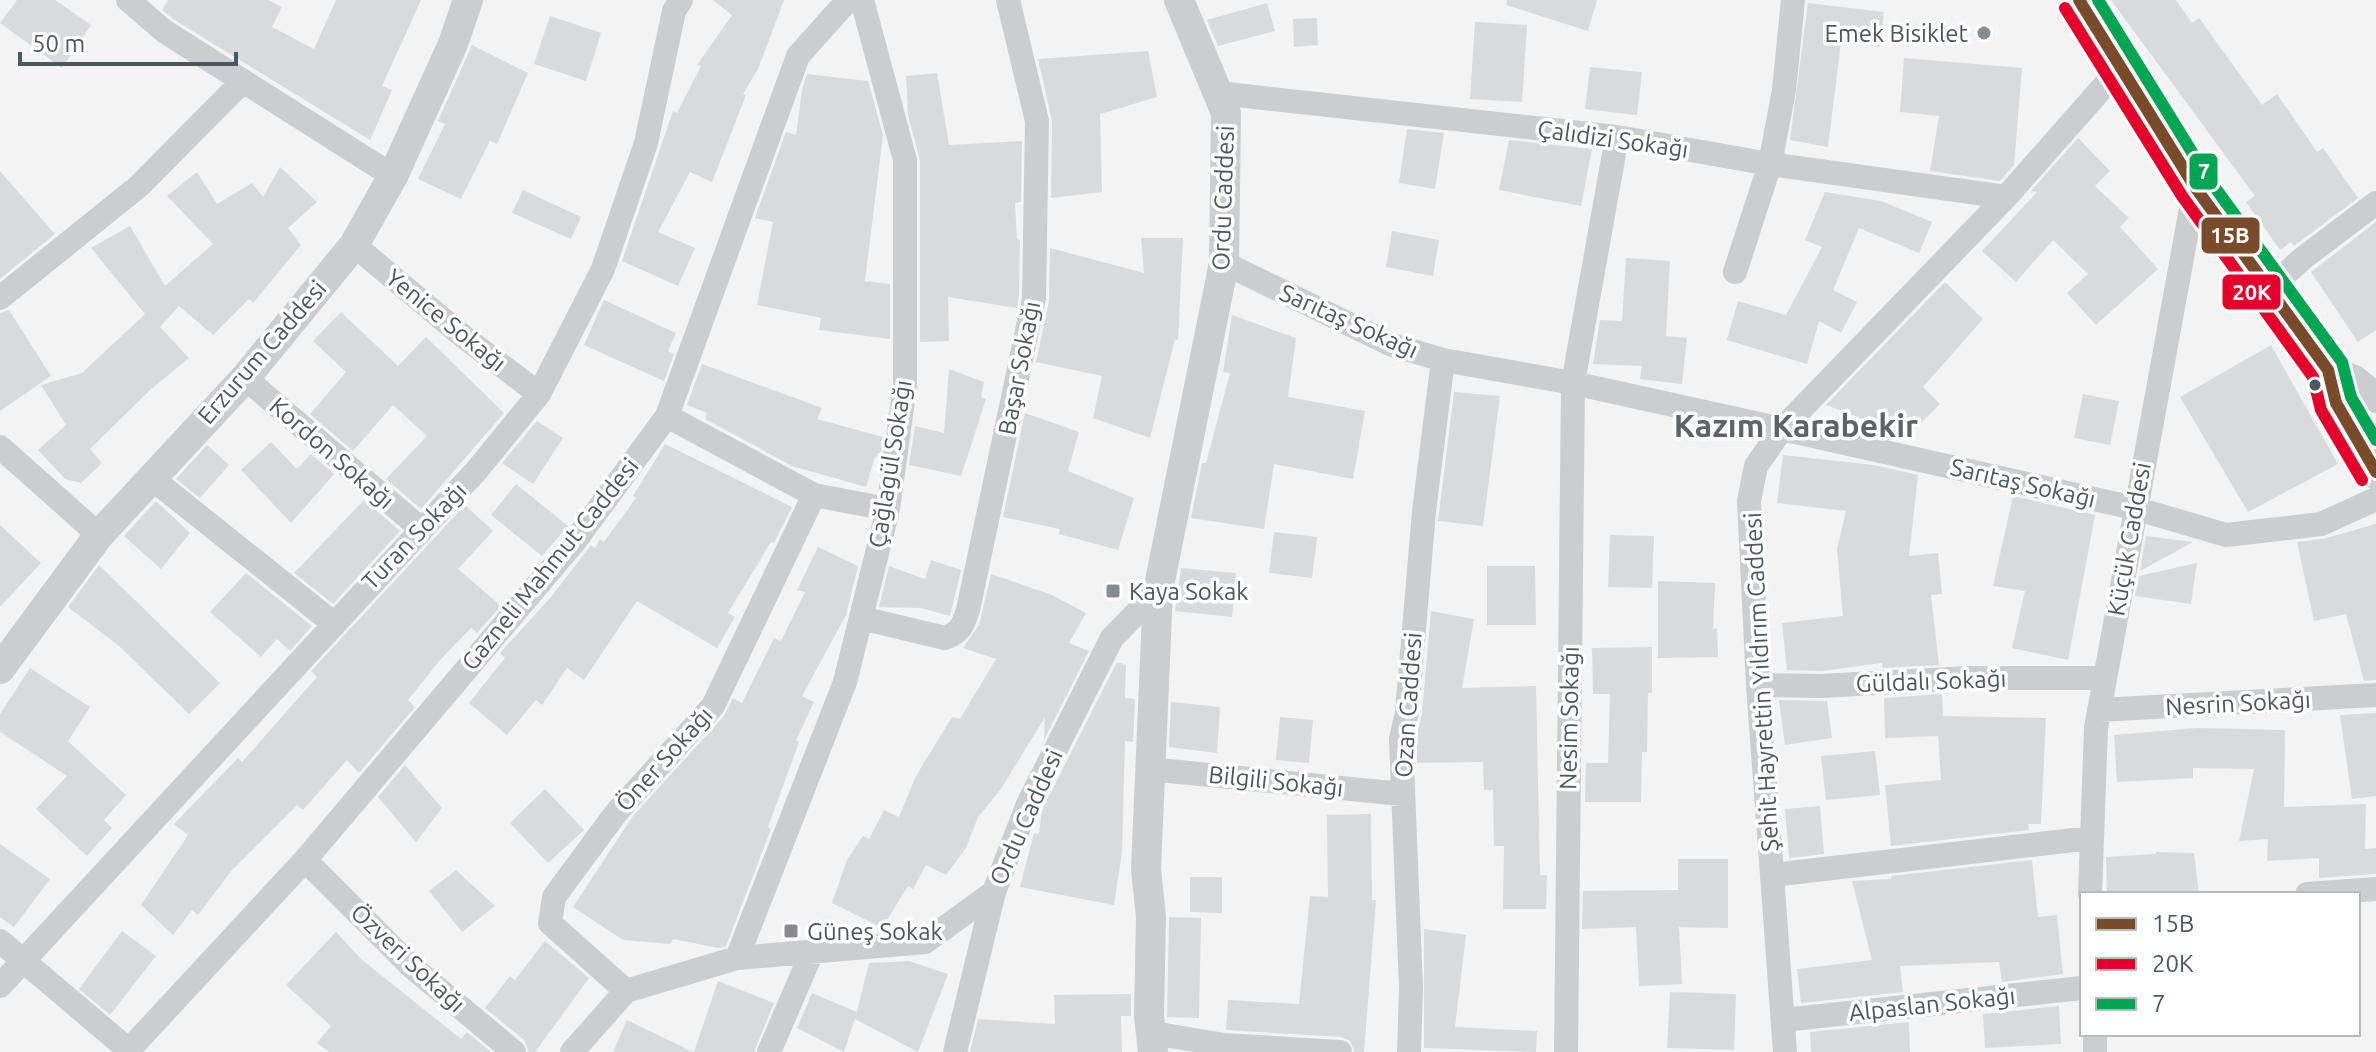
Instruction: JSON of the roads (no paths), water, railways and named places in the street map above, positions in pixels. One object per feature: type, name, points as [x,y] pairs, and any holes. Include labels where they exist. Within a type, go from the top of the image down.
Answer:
[{"type":"main road","points":[[2079,0],[2195,187],[2328,370],[2336,403],[2376,472]]},
{"type":"street","points":[[128,0],[164,31],[393,176]]},
{"type":"street","name":"Erzurum Caddesi","points":[[0,669],[99,535],[245,378],[354,245],[393,176],[453,44],[468,0]]},
{"type":"street","name":"Turan Sokağı","points":[[0,986],[27,961],[420,528],[477,470],[539,394],[603,269],[646,143],[674,11],[681,0]]},
{"type":"street","name":"Gazneli Mahmut Caddesi","points":[[129,1051],[305,860],[575,541],[667,416],[798,56],[848,0]]},
{"type":"street","name":"Çağlagül Sokağı","points":[[737,958],[845,682],[888,509],[905,386],[905,160],[862,0]]},
{"type":"street","name":"Başar Sokağı","points":[[861,618],[945,638],[957,634],[963,626],[977,572],[1034,298],[1037,121],[1008,0]]},
{"type":"street","name":"Ordu Caddesi","points":[[1153,1042],[1149,1016],[1151,917],[1146,869],[1158,591],[1224,263],[1226,113],[1179,0]]},
{"type":"street","points":[[1735,272],[1770,164],[1784,90],[1793,0]]},
{"type":"street","name":"Şehit Hayrettin Yıldırım Caddesi","points":[[1785,1052],[1758,685],[1749,501],[1756,466],[1782,429],[2006,197],[2119,69]]},
{"type":"street","points":[[0,298],[139,186],[243,81]]},
{"type":"street","name":"Çalıdizi Sokağı","points":[[1218,93],[1617,137],[1770,164],[2006,197]]},
{"type":"street","points":[[1573,383],[1617,137]]},
{"type":"street","name":"Küçük Caddesi","points":[[2090,892],[2099,710],[2195,187]]},
{"type":"street","points":[[2269,289],[2302,259],[2376,203]]},
{"type":"street","name":"Yenice Sokağı","points":[[354,245],[464,337],[539,394]]},
{"type":"street","name":"Sarıtaş Sokağı","points":[[1224,263],[1392,345],[1443,360],[1573,383],[1782,429],[2134,508],[2226,535],[2321,524],[2376,499]]},
{"type":"street","name":"Ozan Caddesi","points":[[1409,1052],[1411,988],[1401,739],[1407,712],[1424,511],[1443,360]]},
{"type":"street","points":[[2328,370],[2354,380],[2376,398]]},
{"type":"street","name":"Kordon Sokağı","points":[[245,378],[420,528]]},
{"type":"street","name":"Nesim Sokağı","points":[[1566,1052],[1573,383]]},
{"type":"street","points":[[667,416],[814,495],[888,509]]},
{"type":"street","points":[[0,447],[99,535]]},
{"type":"street","points":[[150,477],[333,623]]},
{"type":"street","name":"Öner Sokağı","points":[[626,991],[550,923],[554,897],[616,813],[713,706],[814,495]]},
{"type":"street","name":"Ordu Caddesi","points":[[626,991],[737,958],[925,942],[994,892],[1028,804],[1112,638],[1158,591]]},
{"type":"street","name":"Güldalı Sokağı","points":[[1758,685],[1820,686],[1969,678],[2105,678]]},
{"type":"street","name":"Nesrin Sokağı","points":[[2099,710],[2376,695]]},
{"type":"street","name":"Bilgili Sokağı","points":[[1149,769],[1402,794]]},
{"type":"street","points":[[1773,875],[2091,838]]},
{"type":"street","name":"Özveri Sokağı","points":[[305,860],[412,967],[514,1052]]},
{"type":"street","points":[[2335,892],[2376,889]]},
{"type":"street","points":[[955,1052],[994,892]]},
{"type":"street","points":[[0,941],[129,1051]]},
{"type":"street","points":[[769,1052],[812,952]]},
{"type":"street","name":"Alpaslan Sokağı","points":[[1783,1020],[2080,988]]},
{"type":"street","points":[[572,1052],[626,991]]},
{"type":"street","points":[[1153,1042],[1340,1052]]},
{"type":"place","name":"Emek Bisiklet","points":[[1984,33]]},
{"type":"place","name":"Kaya Sokak","points":[[1113,591]]},
{"type":"place","name":"Güneş Sokak","points":[[791,931]]},
{"type":"district","name":"Kazım Karabekir","points":[[1796,425]]}]
